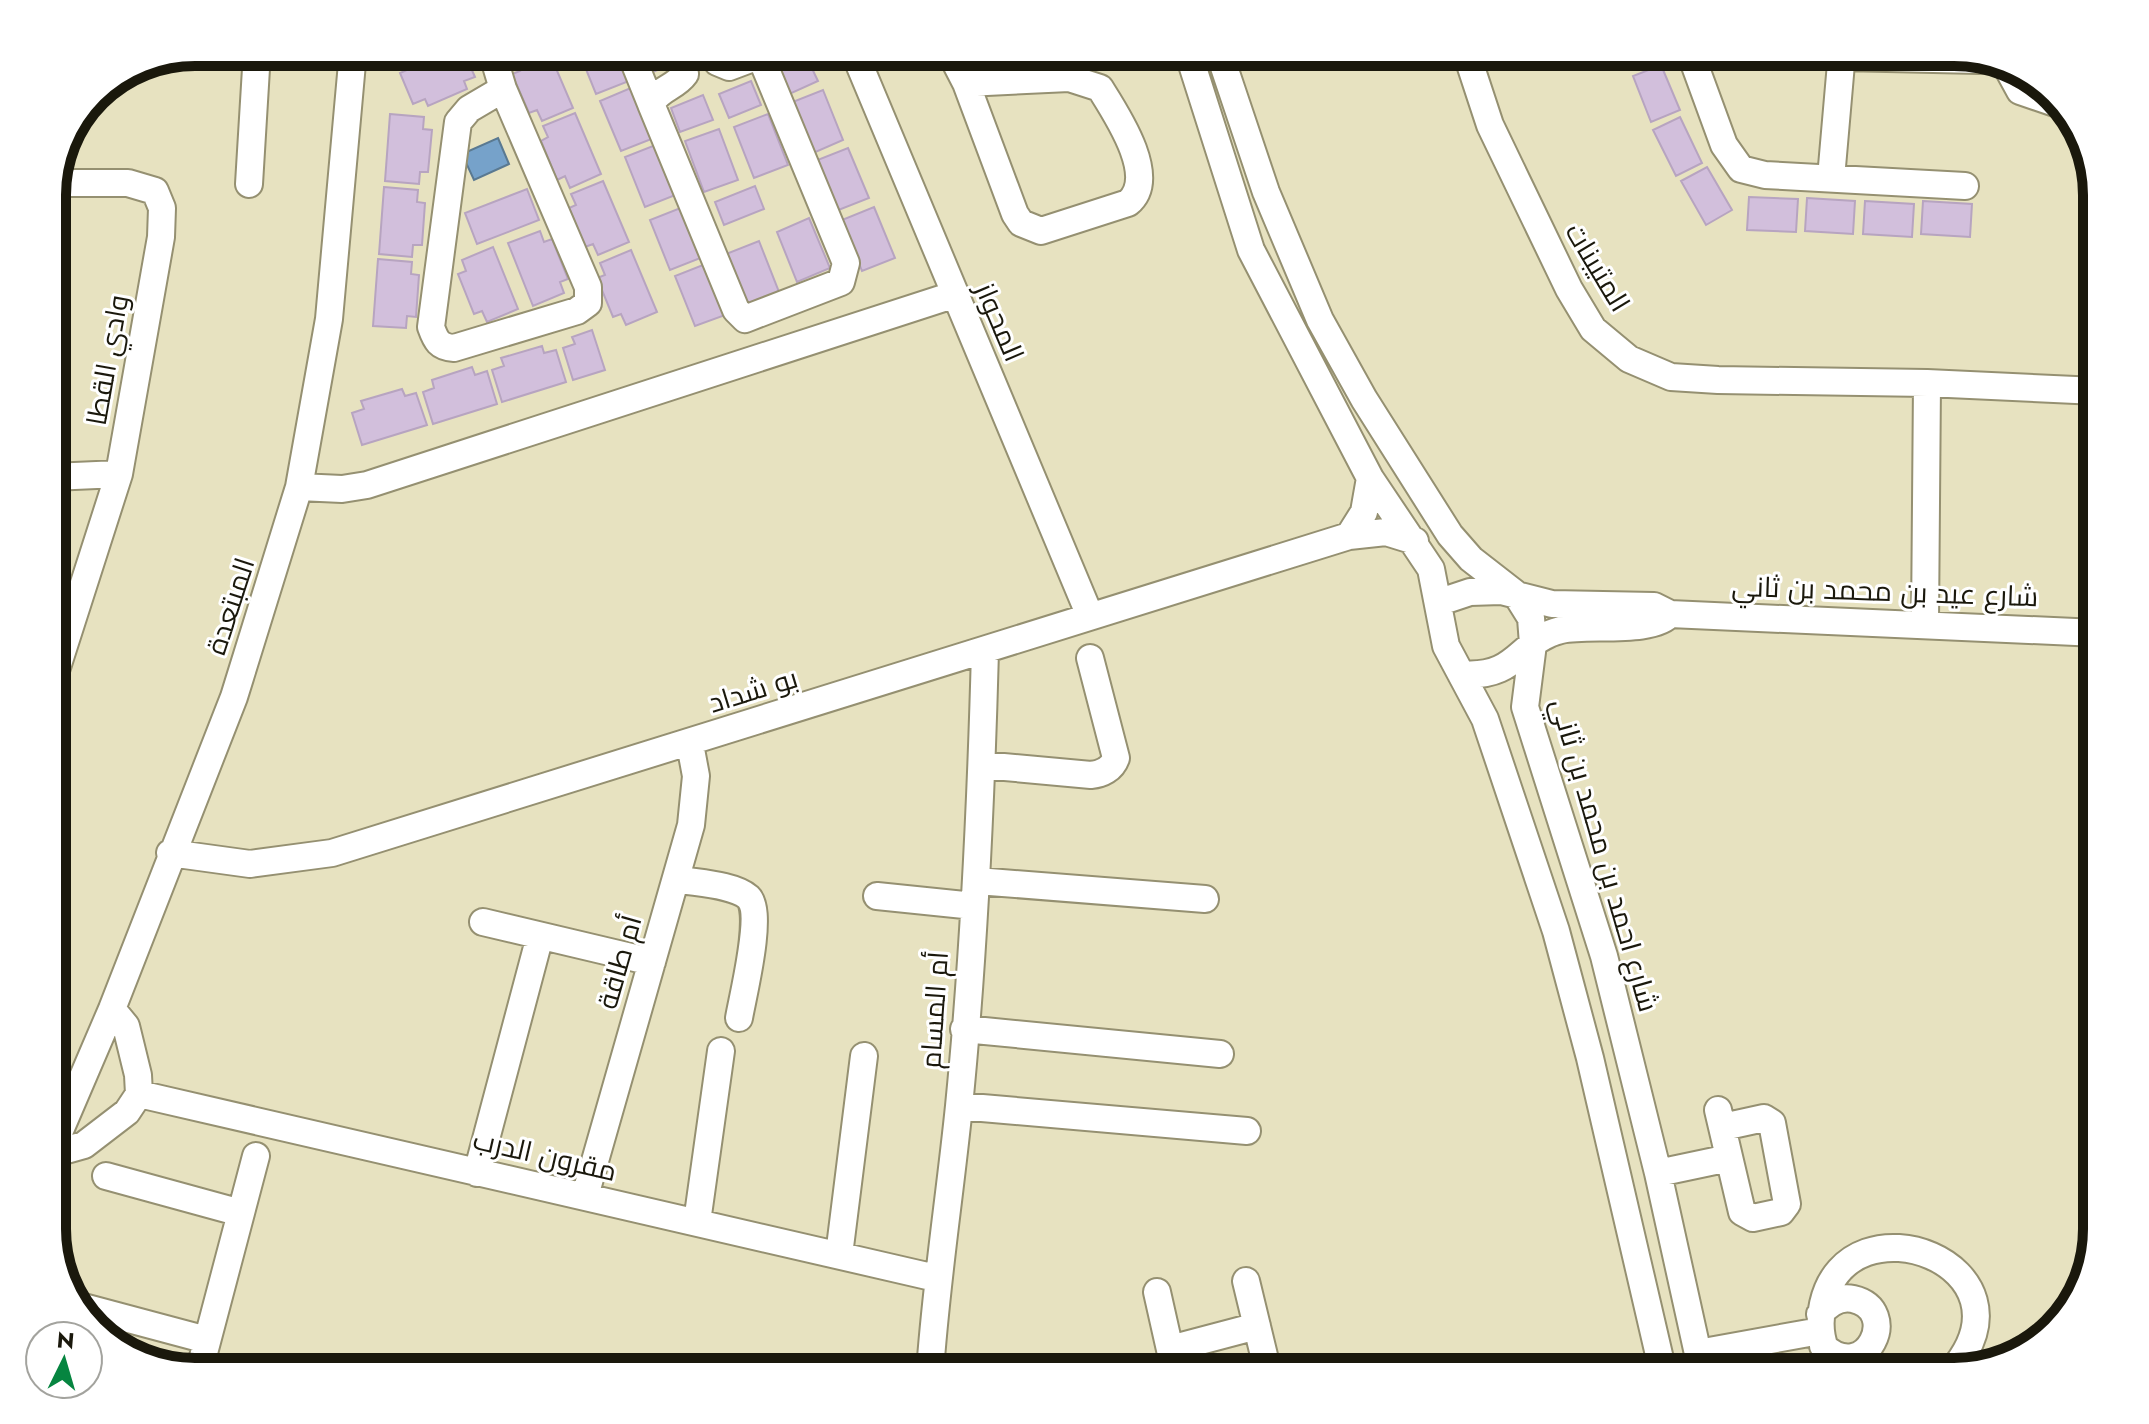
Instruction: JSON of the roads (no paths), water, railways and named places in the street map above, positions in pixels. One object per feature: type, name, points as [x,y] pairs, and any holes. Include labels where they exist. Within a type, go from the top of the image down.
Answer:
[{"type":"street","points":[[249,184],[256,66]]},
{"type":"street","name":"المبتعدة","points":[[66,1118],[112,1009],[248,657],[299,487],[329,319],[352,66]]},
{"type":"street","points":[[496,66],[503,89],[588,287],[588,303],[564,316],[454,348],[444,347],[436,340],[431,327],[458,122],[469,109],[503,89]]},
{"type":"street","points":[[636,66],[736,310],[745,319],[758,317],[841,282],[846,274],[846,263],[764,66]]},
{"type":"street","points":[[651,104],[656,93],[678,84],[685,74],[682,66]]},
{"type":"street","name":"المحواز","points":[[860,66],[1090,616]]},
{"type":"street","points":[[957,66],[1021,223],[1041,231],[1053,229],[1128,203],[1136,196],[1142,175],[1140,166],[1100,88],[1069,78],[966,83]]},
{"type":"street","points":[[1192,66],[1251,250],[1370,478],[1431,569],[1440,602],[1446,646],[1485,719],[1556,931],[1590,1058],[1660,1358]]},
{"type":"street","name":"شارع احمد بن محمد بن ثاني","points":[[1224,66],[1266,192],[1320,320],[1364,399],[1450,535],[1471,559],[1516,594],[1531,618],[1533,644],[1525,694],[1528,720],[1604,956],[1658,1173],[1699,1358]]},
{"type":"street","name":"المتيبنات","points":[[1471,66],[1490,125],[1569,289],[1593,329],[1629,359],[1671,377],[2083,390]]},
{"type":"street","points":[[1695,66],[1724,145],[1741,169],[1750,173],[1965,186]]},
{"type":"street","points":[[1831,178],[1836,66]]},
{"type":"street","points":[[2015,81],[2020,91],[2038,97]]},
{"type":"street","name":"وادي القطا","points":[[66,639],[119,474],[161,237],[162,208],[155,191],[139,184],[67,183]]},
{"type":"street","points":[[299,487],[322,490],[367,485],[953,295]]},
{"type":"street","points":[[1925,623],[1927,383]]},
{"type":"street","points":[[66,476],[119,474]]},
{"type":"street","points":[[1349,536],[1364,512],[1370,478]]},
{"type":"street","name":"بو شداد","points":[[170,853],[250,864],[332,853],[690,744],[1349,536],[1386,532],[1415,541]]},
{"type":"street","name":"شارع عيد بن محمد بن ثاني","points":[[1440,602],[1470,592],[1516,594],[1552,604],[1654,606],[1670,614],[2083,632]]},
{"type":"street","name":"شارع عيد بن محمد بن ثاني","points":[[1461,674],[1497,671],[1517,661],[1533,644],[1564,629],[1655,624],[1670,614]]},
{"type":"street","name":"أم المسام","points":[[931,1358],[936,1278],[959,1106],[976,893],[985,651]]},
{"type":"street","points":[[982,765],[1091,775],[1100,774],[1113,764],[1116,758],[1090,658]]},
{"type":"street","name":"أم طاقة","points":[[585,1196],[676,879],[695,800],[690,744]]},
{"type":"street","points":[[676,879],[741,893],[753,904],[755,921],[739,1018]]},
{"type":"street","points":[[877,896],[976,893],[1205,899]]},
{"type":"street","points":[[483,922],[652,962]]},
{"type":"street","points":[[477,1173],[540,936]]},
{"type":"street","points":[[66,1148],[84,1145],[127,1112],[139,1094],[126,1026],[112,1009]]},
{"type":"street","points":[[964,1029],[1220,1054]]},
{"type":"street","points":[[697,1222],[721,1051]]},
{"type":"street","points":[[839,1255],[864,1056]]},
{"type":"street","name":"مقرون الدرب","points":[[139,1094],[936,1278]]},
{"type":"street","points":[[959,1106],[1247,1131]]},
{"type":"street","points":[[1720,1118],[1764,1118],[1772,1123],[1785,1209],[1753,1218],[1742,1212],[1729,1158],[1720,1118]]},
{"type":"street","points":[[202,1358],[256,1156]]},
{"type":"street","points":[[1658,1173],[1729,1158]]},
{"type":"street","points":[[106,1176],[241,1213]]},
{"type":"street","points":[[1833,1358],[1821,1330],[1833,1282],[1858,1258],[1891,1248],[1925,1251],[1955,1269],[1971,1298],[1972,1331],[1968,1347],[1961,1358]]},
{"type":"street","points":[[1246,1281],[1265,1358]]},
{"type":"street","points":[[1157,1292],[1172,1358]]},
{"type":"street","points":[[95,1310],[207,1340]]},
{"type":"street","points":[[1177,1358],[1257,1326]]},
{"type":"street","points":[[1718,1358],[1821,1330]]},
{"type":"water","points":[[498,138],[509,164],[474,180],[462,154]]}]
